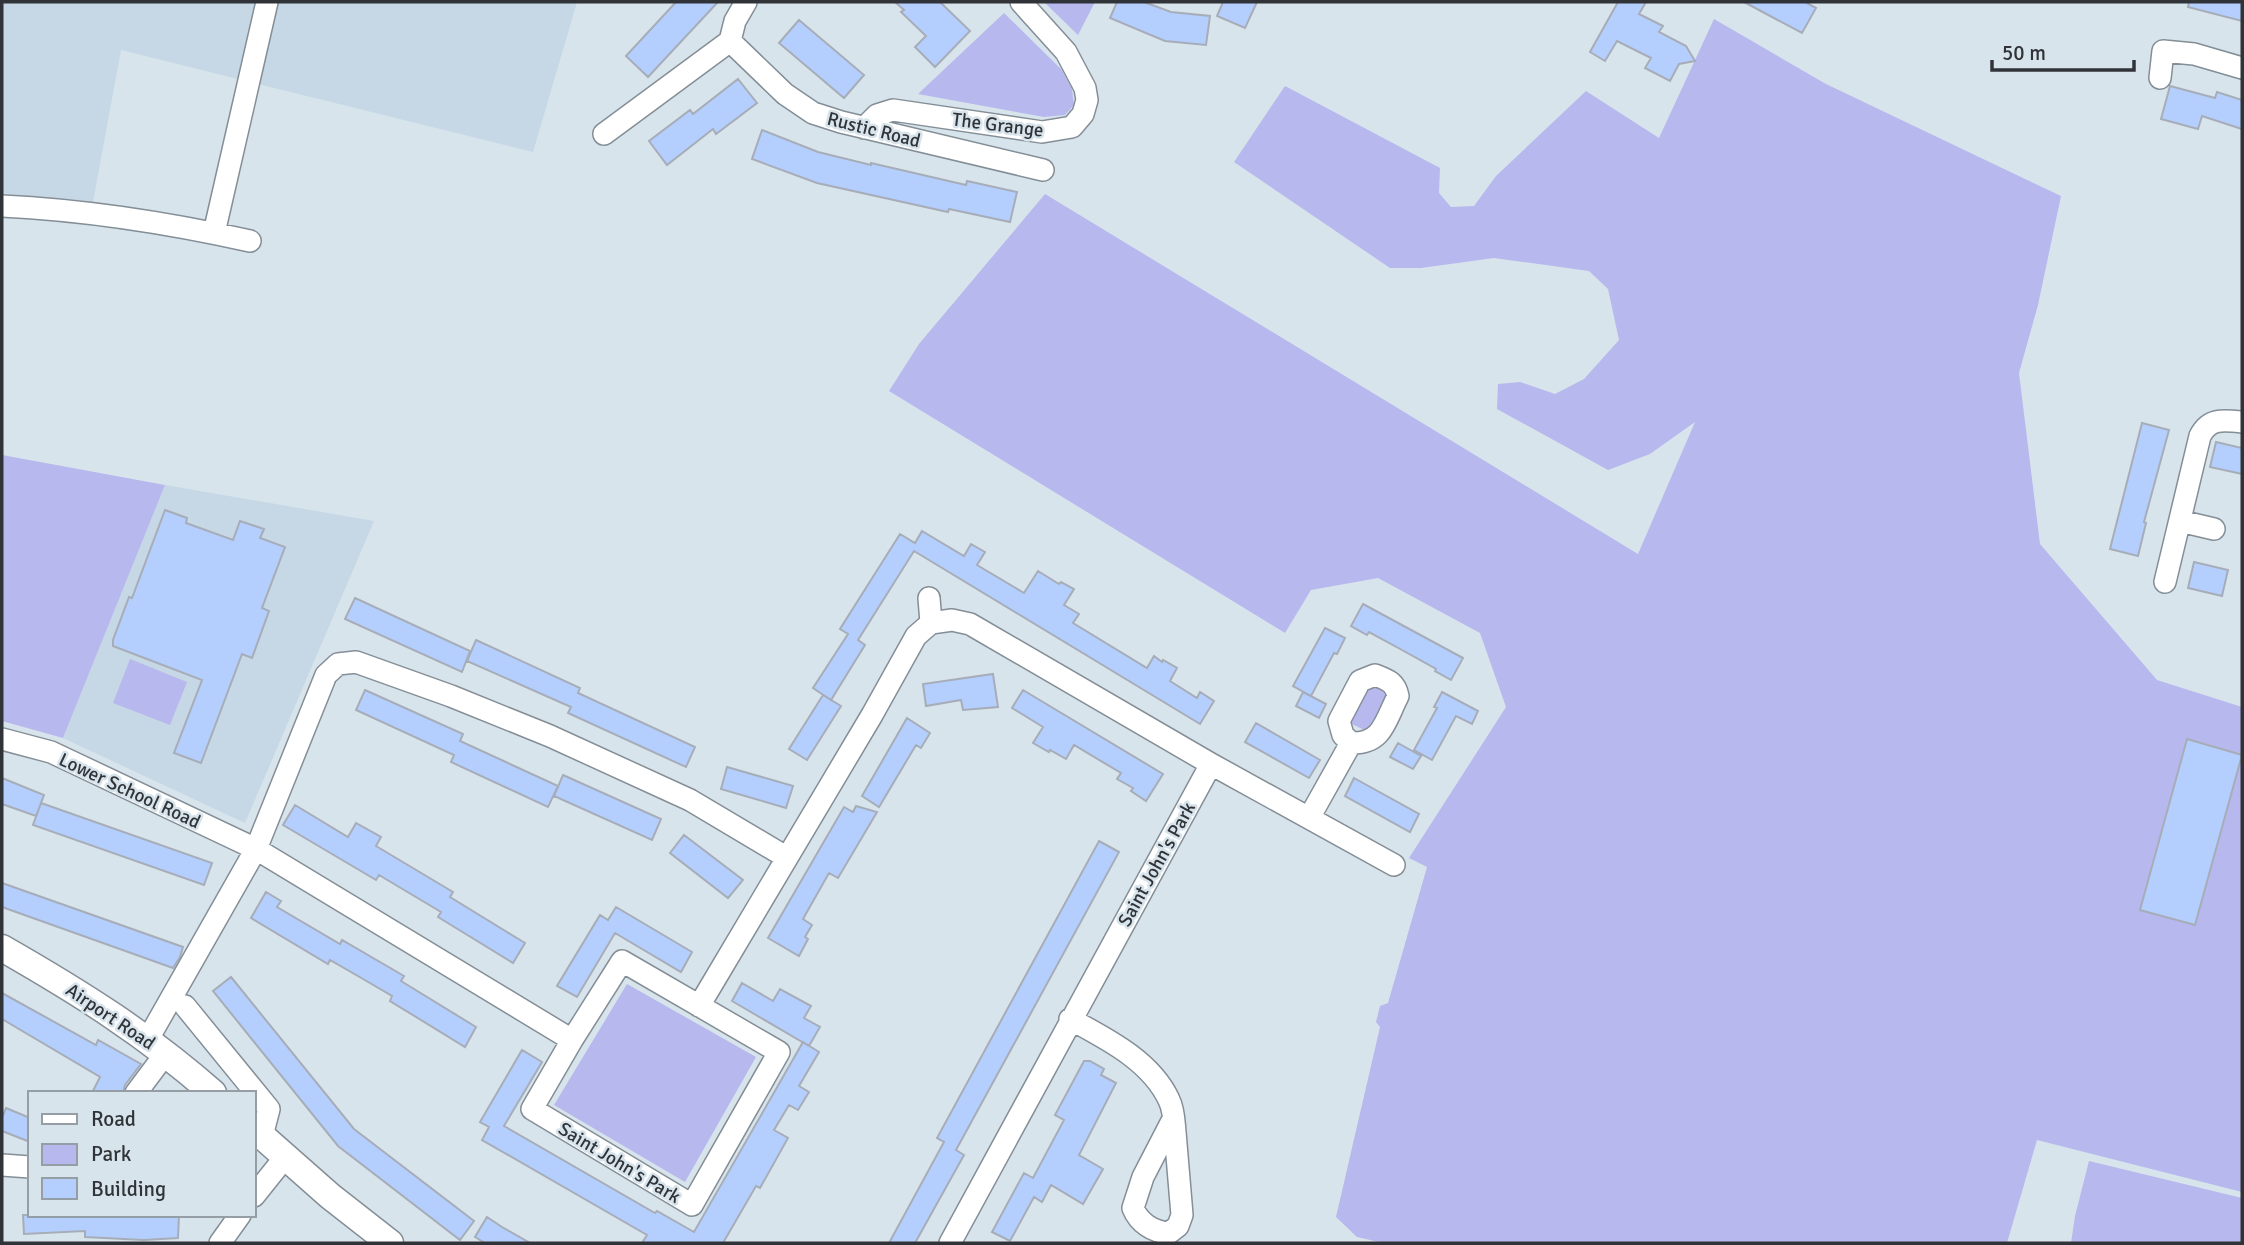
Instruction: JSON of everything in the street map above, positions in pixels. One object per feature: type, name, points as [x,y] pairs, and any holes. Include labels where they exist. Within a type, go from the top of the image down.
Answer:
[{"type":"main road","name":"Airport Road","points":[[2,948],[76,992],[157,1046],[211,1091]]},
{"type":"main road","points":[[258,1132],[365,1225],[390,1243]]},
{"type":"street","points":[[214,233],[267,2]]},
{"type":"street","points":[[604,134],[730,41],[735,22],[746,2]]},
{"type":"street","name":"The Grange","points":[[864,128],[877,115],[893,110],[1042,132],[1072,127],[1083,114],[1087,100],[1085,88],[1066,52],[1021,2]]},
{"type":"street","name":"Rustic Road","points":[[730,41],[785,93],[813,113],[864,128],[1043,170]]},
{"type":"street","points":[[2160,78],[2162,41],[2242,68]]},
{"type":"street","points":[[2,206],[59,211],[214,233],[250,241]]},
{"type":"street","points":[[2165,582],[2200,436],[2204,428],[2220,420],[2242,422]]},
{"type":"street","points":[[2180,521],[2214,529]]},
{"type":"street","points":[[929,598],[932,623]]},
{"type":"street","points":[[699,1006],[916,636],[932,623],[952,620],[970,624],[1211,764],[1394,865]]},
{"type":"street","points":[[137,1091],[256,849],[326,675],[338,664],[356,662],[550,736],[690,800],[786,857]]},
{"type":"street","name":"Lower School Road","points":[[2,739],[51,752],[256,849]]},
{"type":"street","points":[[1309,818],[1351,743]]},
{"type":"street","name":"Saint John's Park","points":[[950,1243],[1211,764]]},
{"type":"street","points":[[256,849],[572,1040]]},
{"type":"street","name":"Saint John's Park","points":[[622,961],[699,1006],[779,1052],[692,1205],[532,1109],[622,961]]},
{"type":"street","points":[[186,1006],[254,1091]]},
{"type":"street","points":[[1070,1019],[1106,1039],[1156,1077],[1171,1103],[1173,1119],[1182,1215],[1178,1226],[1169,1233],[1159,1232],[1148,1226],[1137,1217],[1133,1208],[1143,1177],[1173,1119]]},
{"type":"street","points":[[256,1093],[269,1109],[258,1132]]},
{"type":"street","points":[[256,1194],[286,1156]]},
{"type":"street","points":[[2,1165],[28,1167]]},
{"type":"street","points":[[220,1243],[239,1217]]},
{"type":"shaded area","points":[[2,2],[577,2],[533,152],[121,50],[92,207],[2,193]]},
{"type":"shaded area","points":[[165,485],[374,521],[245,823],[63,738]]},
{"type":"green space","points":[[1044,2],[1095,2],[1078,35]]},
{"type":"green space","points":[[1004,13],[1061,69],[1072,89],[1074,105],[1065,115],[1044,117],[918,94]]},
{"type":"green space","points":[[1714,19],[1826,84],[2061,196],[2038,305],[2019,373],[2040,544],[2157,680],[2242,707],[2242,1192],[2037,1140],[2007,1243],[1383,1243],[1357,1237],[1336,1217],[1380,1027],[1376,1022],[1380,1006],[1388,1003],[1427,867],[1409,858],[1506,707],[1480,633],[1378,578],[1311,590],[1285,633],[889,391],[919,344],[1045,194],[1638,554],[1695,422],[1650,454],[1608,470],[1497,409],[1498,384],[1520,382],[1555,394],[1584,379],[1619,340],[1608,289],[1589,271],[1494,258],[1421,268],[1390,268],[1234,162],[1285,86],[1440,168],[1439,193],[1451,207],[1474,206],[1496,176],[1586,91],[1659,138]]},
{"type":"green space","points":[[2,455],[165,485],[63,738],[2,721]]},
{"type":"green space","points":[[130,659],[187,682],[170,725],[113,703]]},
{"type":"green space","points":[[1370,684],[1389,693],[1370,733],[1350,723]]},
{"type":"green space","points":[[627,984],[756,1057],[685,1182],[554,1105]]},
{"type":"green space","points":[[2089,1161],[2242,1198],[2242,1243],[2071,1243]]},
{"type":"building","points":[[676,2],[718,2],[648,77],[626,56]]},
{"type":"building","points":[[895,2],[940,2],[970,31],[935,67],[915,47],[926,36],[901,12],[904,10]]},
{"type":"building","points":[[1117,2],[1144,2],[1171,12],[1210,16],[1206,45],[1165,41],[1110,18]]},
{"type":"building","points":[[1223,2],[1257,2],[1245,28],[1217,16]]},
{"type":"building","points":[[1618,2],[1646,2],[1639,14],[1663,26],[1659,32],[1686,46],[1695,61],[1679,64],[1670,81],[1645,68],[1651,58],[1617,41],[1605,61],[1590,52]]},
{"type":"building","points":[[1744,2],[1805,2],[1816,8],[1802,33]]},
{"type":"building","points":[[2189,2],[2242,2],[2242,21],[2188,7]]},
{"type":"building","points":[[799,20],[864,75],[844,98],[779,43]]},
{"type":"building","points":[[738,79],[757,103],[716,134],[713,129],[667,165],[649,141],[690,110],[693,114]]},
{"type":"building","points":[[2170,86],[2215,98],[2217,92],[2242,100],[2242,129],[2202,116],[2198,129],[2161,119]]},
{"type":"building","points":[[762,130],[818,152],[871,165],[966,185],[967,181],[1017,192],[1010,222],[949,209],[948,212],[817,183],[752,159]]},
{"type":"building","points":[[2142,423],[2169,430],[2144,522],[2146,523],[2138,556],[2110,549]]},
{"type":"building","points":[[2216,442],[2242,448],[2242,474],[2210,467]]},
{"type":"building","points":[[165,510],[187,518],[186,523],[233,540],[240,521],[264,529],[260,538],[285,547],[262,608],[269,611],[252,658],[242,654],[201,763],[174,753],[202,680],[113,646],[129,597],[132,598]]},
{"type":"building","points":[[922,531],[964,556],[971,544],[985,552],[977,565],[1024,593],[1038,571],[1059,584],[1061,582],[1074,589],[1064,605],[1079,614],[1073,623],[1147,668],[1154,656],[1162,662],[1163,660],[1177,668],[1170,681],[1197,698],[1200,692],[1214,701],[1200,724],[914,551],[858,640],[865,645],[831,700],[813,688],[848,634],[840,629],[900,534],[915,543]]},
{"type":"building","points":[[2194,562],[2228,570],[2222,596],[2188,588]]},
{"type":"building","points":[[355,598],[470,651],[462,672],[345,619]]},
{"type":"building","points":[[1363,604],[1463,658],[1451,680],[1369,632],[1367,635],[1351,626]]},
{"type":"building","points":[[1325,628],[1345,638],[1311,696],[1293,686]]},
{"type":"building","points":[[476,640],[580,688],[578,693],[695,747],[686,767],[568,713],[571,707],[467,661]]},
{"type":"building","points":[[993,674],[998,707],[963,710],[961,700],[926,706],[923,684]]},
{"type":"building","points":[[365,690],[463,734],[460,741],[558,786],[548,807],[451,762],[454,755],[356,710]]},
{"type":"building","points":[[1023,690],[1163,774],[1146,801],[1131,791],[1133,788],[1117,779],[1121,773],[1074,745],[1066,759],[1033,743],[1043,727],[1012,708]]},
{"type":"building","points":[[1303,692],[1326,704],[1319,718],[1296,706]]},
{"type":"building","points":[[1442,692],[1478,711],[1472,724],[1456,716],[1432,760],[1414,750],[1437,708],[1434,707]]},
{"type":"building","points":[[823,695],[841,706],[807,760],[789,749]]},
{"type":"building","points":[[907,718],[930,733],[921,748],[916,745],[879,807],[862,796]]},
{"type":"building","points":[[1256,723],[1320,760],[1309,778],[1245,742]]},
{"type":"building","points":[[2187,739],[2242,755],[2195,925],[2140,910]]},
{"type":"building","points":[[1398,743],[1421,756],[1413,769],[1390,757]]},
{"type":"building","points":[[727,767],[793,786],[786,808],[721,789]]},
{"type":"building","points":[[563,775],[661,819],[652,840],[554,796]]},
{"type":"building","points":[[2,778],[44,795],[36,816],[2,804]]},
{"type":"building","points":[[1354,778],[1419,814],[1410,832],[1345,796]]},
{"type":"building","points":[[41,803],[212,863],[204,885],[33,825]]},
{"type":"building","points":[[295,805],[348,837],[356,823],[381,837],[376,846],[453,892],[450,897],[525,943],[513,963],[438,917],[441,912],[379,875],[376,880],[283,825]]},
{"type":"building","points":[[856,806],[877,812],[838,878],[829,873],[803,919],[812,925],[799,956],[768,938],[844,807],[853,812]]},
{"type":"building","points":[[684,835],[743,880],[728,898],[670,853]]},
{"type":"building","points":[[1099,841],[1119,852],[956,1150],[964,1155],[915,1243],[889,1243],[944,1142],[937,1138]]},
{"type":"building","points":[[2,883],[183,947],[180,957],[173,968],[2,907]]},
{"type":"building","points":[[266,892],[281,901],[277,907],[340,944],[342,940],[404,976],[401,981],[476,1027],[465,1047],[390,1001],[392,996],[330,960],[328,964],[251,918]]},
{"type":"building","points":[[616,907],[692,952],[681,972],[615,933],[577,997],[557,986],[600,915],[608,920]]},
{"type":"building","points":[[231,977],[354,1129],[474,1221],[460,1240],[338,1146],[213,991]]},
{"type":"building","points":[[742,983],[773,1001],[780,989],[811,1006],[804,1018],[820,1027],[809,1046],[732,1001]]},
{"type":"building","points":[[2,993],[96,1045],[98,1040],[141,1064],[124,1091],[93,1091],[100,1077],[2,1019]]},
{"type":"building","points":[[803,1042],[819,1052],[799,1086],[809,1092],[798,1110],[789,1105],[774,1130],[788,1138],[760,1188],[756,1186],[723,1243],[642,1243],[647,1235],[482,1140],[489,1127],[480,1122],[522,1050],[542,1062],[504,1126],[655,1213],[657,1211],[694,1232]]},
{"type":"building","points":[[1084,1061],[1090,1061],[1104,1069],[1101,1075],[1116,1083],[1079,1155],[1103,1169],[1083,1204],[1051,1185],[1042,1202],[1034,1197],[1010,1241],[992,1232],[1024,1173],[1033,1178],[1064,1120],[1055,1115]]},
{"type":"building","points":[[6,1108],[28,1117],[28,1141],[2,1131],[2,1118]]},
{"type":"building","points":[[23,1215],[179,1217],[178,1238],[144,1240],[85,1237],[85,1231],[24,1234]]},
{"type":"building","points":[[487,1217],[530,1243],[485,1243],[475,1237]]}]
